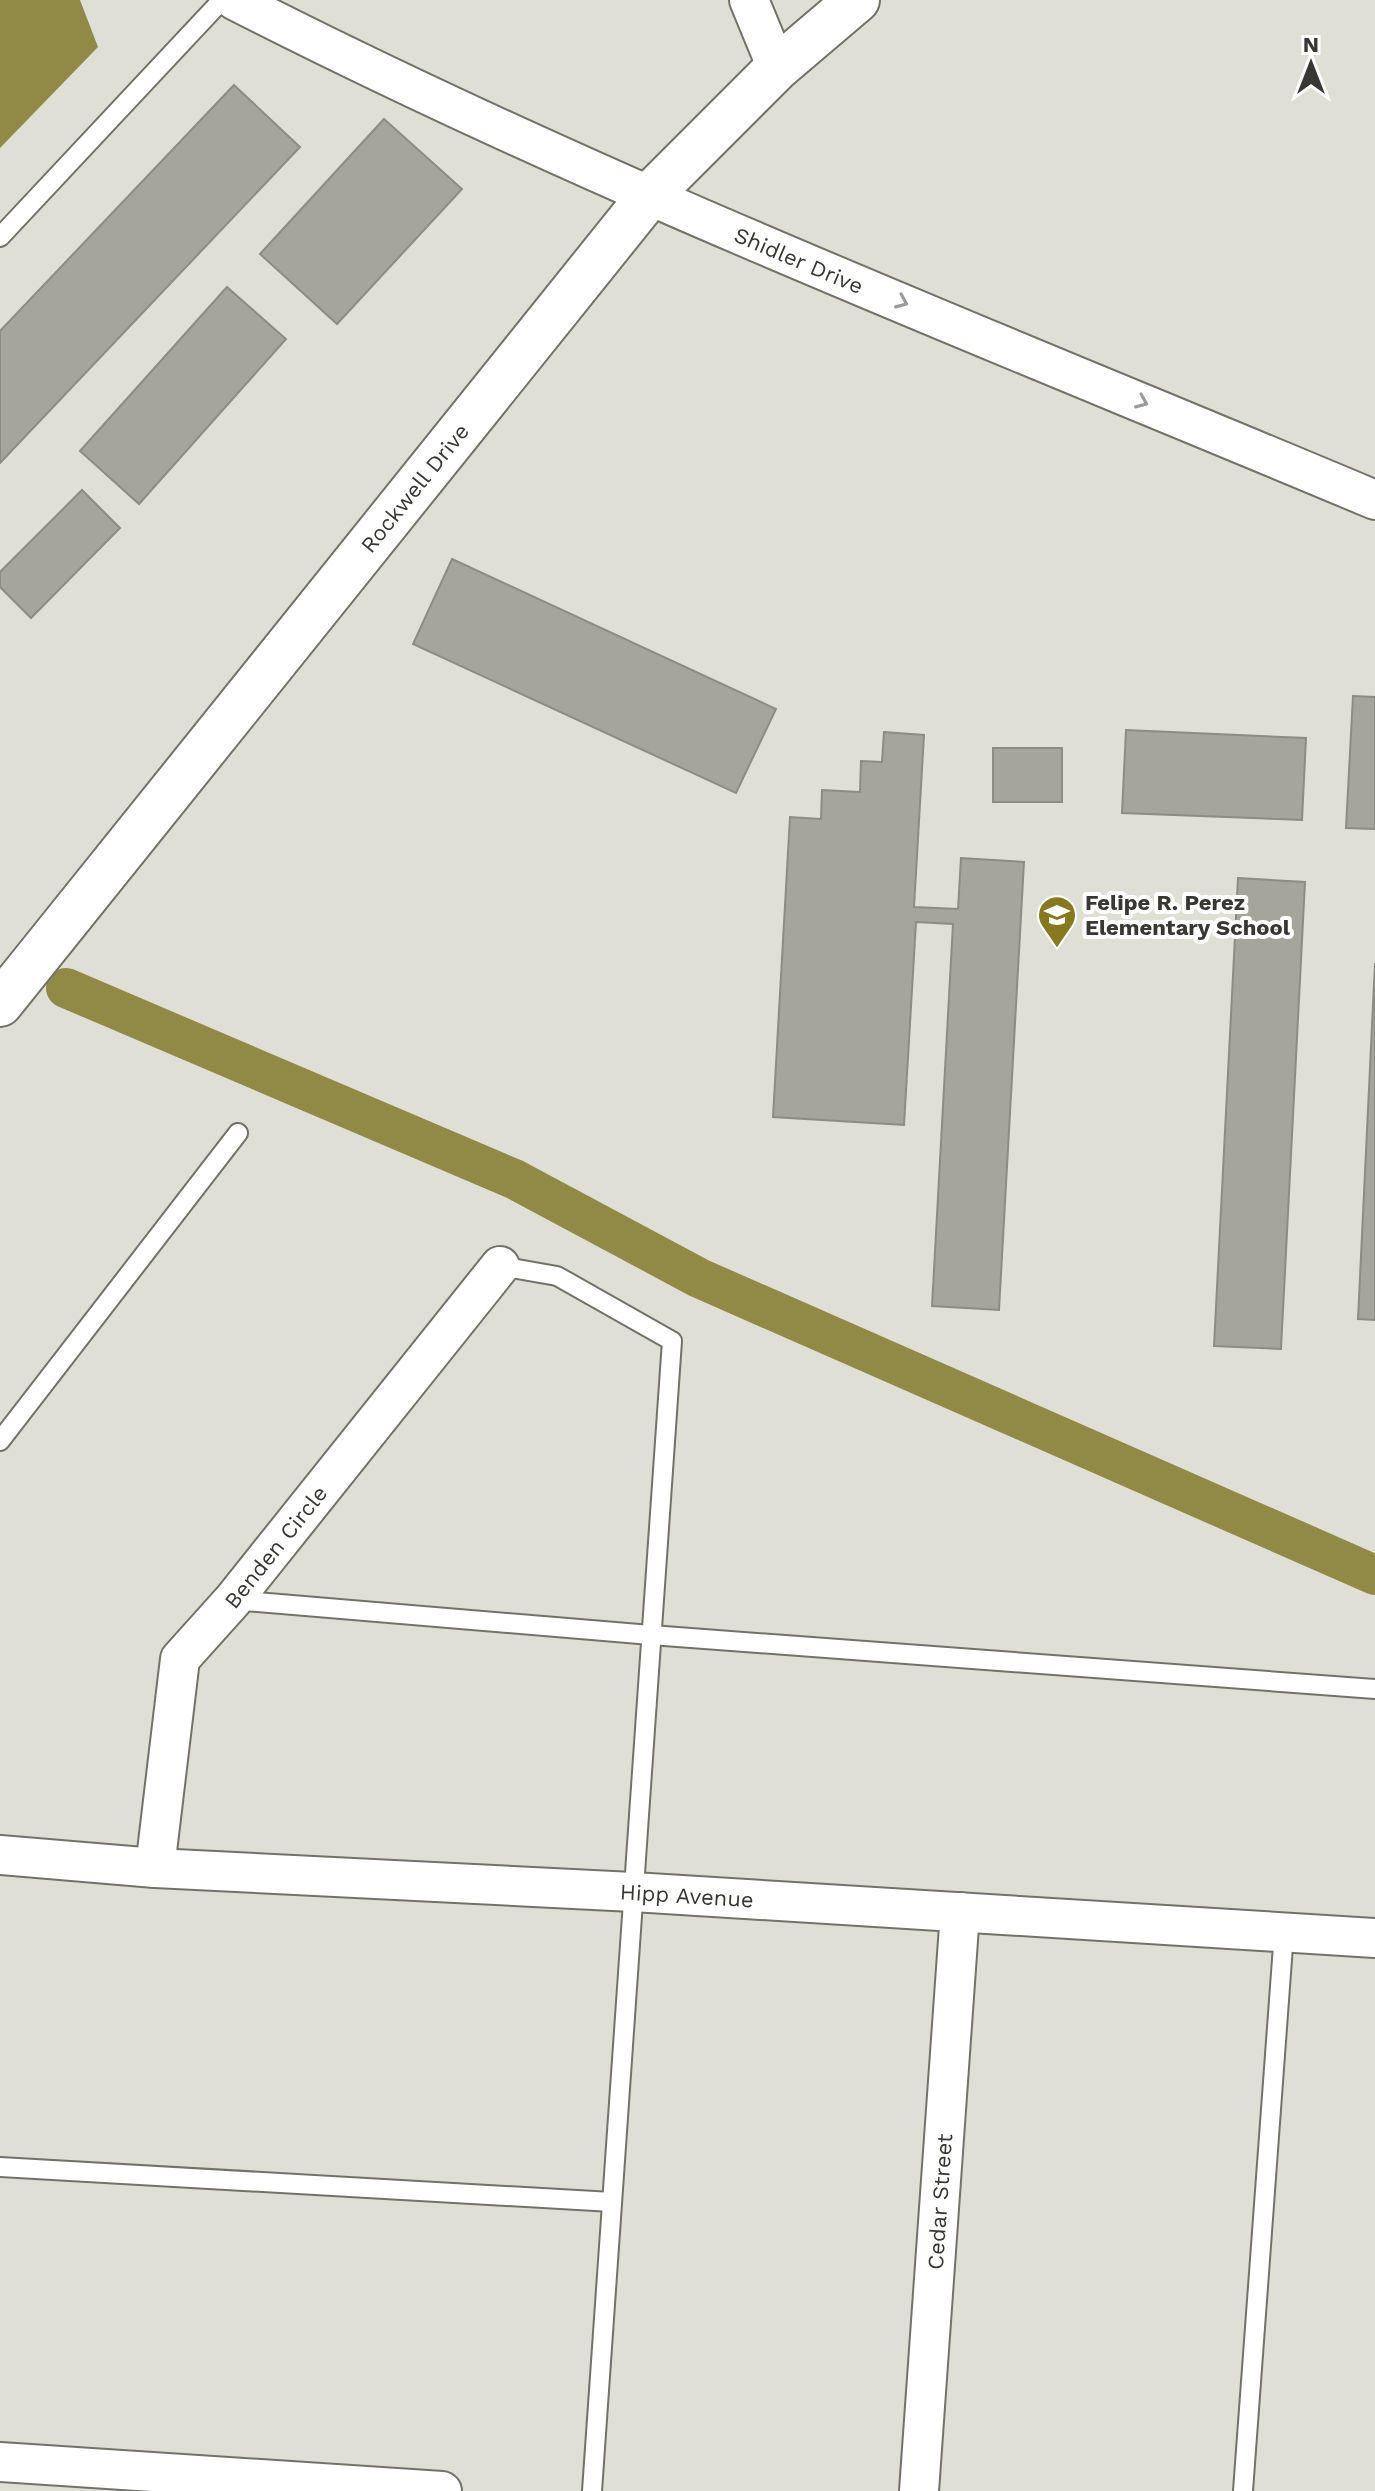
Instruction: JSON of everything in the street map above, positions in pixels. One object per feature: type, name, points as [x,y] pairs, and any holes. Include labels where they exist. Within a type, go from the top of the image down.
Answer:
[{"type":"street","name":"Shidler Drive","points":[[234,0],[375,72],[649,196],[1375,500]]},
{"type":"street","points":[[749,0],[777,68]]},
{"type":"street","name":"Rockwell Drive","points":[[0,1004],[649,196],[777,68],[857,0]]},
{"type":"street","name":"Benden Circle","points":[[155,1868],[180,1659],[233,1600],[500,1266]]},
{"type":"street","name":"Hipp Avenue","points":[[0,1855],[155,1868],[633,1892],[1375,1938]]},
{"type":"street","name":"Cedar Street","points":[[919,2491],[960,1912]]},
{"type":"street","points":[[0,2462],[442,2491]]},
{"type":"lane","points":[[0,237],[222,0]]},
{"type":"lane","points":[[0,1441],[238,1133]]},
{"type":"lane","points":[[500,1266],[557,1276],[672,1341],[592,2491]]},
{"type":"lane","points":[[233,1600],[651,1635],[1375,1689]]},
{"type":"lane","points":[[1243,2491],[1284,1932]]},
{"type":"lane","points":[[0,2167],[612,2202]]},
{"type":"shaded area","points":[[0,0],[80,0],[98,47],[0,148]]},
{"type":"building","points":[[234,85],[300,147],[0,463],[0,331]]},
{"type":"building","points":[[384,119],[462,189],[337,324],[260,254]]},
{"type":"building","points":[[227,287],[286,339],[139,504],[80,451]]},
{"type":"building","points":[[82,490],[120,528],[31,618],[0,587],[0,572]]},
{"type":"building","points":[[452,559],[776,709],[736,793],[413,644]]},
{"type":"building","points":[[1353,696],[1375,697],[1375,829],[1346,828]]},
{"type":"building","points":[[1126,730],[1306,738],[1302,820],[1122,813]]},
{"type":"building","points":[[884,732],[924,735],[914,907],[958,909],[961,858],[1024,862],[999,1310],[932,1306],[953,924],[916,922],[904,1125],[773,1117],[790,817],[821,819],[822,790],[860,792],[861,761],[882,762]]},
{"type":"building","points":[[993,748],[1062,748],[1062,802],[993,802]]},
{"type":"building","points":[[1238,878],[1305,882],[1281,1349],[1214,1346]]},
{"type":"building","points":[[1375,963],[1375,1320],[1358,1319]]},
{"type":"waterway","points":[[66,988],[514,1179],[699,1278],[1375,1575]]},
{"type":"place","name":"Felipe R. Perez Elementary School","points":[[1057,949]]}]
